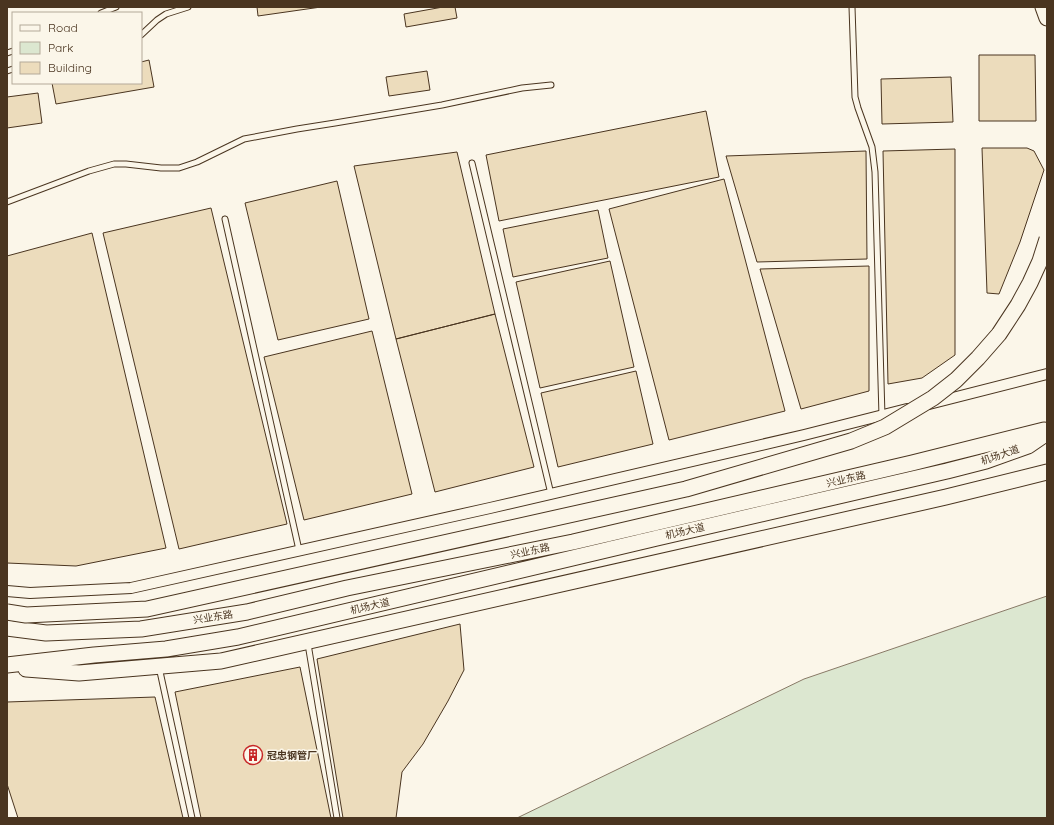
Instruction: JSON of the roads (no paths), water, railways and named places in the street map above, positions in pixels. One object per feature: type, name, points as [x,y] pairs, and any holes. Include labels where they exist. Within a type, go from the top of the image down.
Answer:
[{"type":"main road","points":[[1043,7],[1047,18]]},
{"type":"main road","points":[[7,612],[26,615],[147,608],[686,489],[851,441],[885,427],[933,398],[956,380],[978,358],[999,334],[1018,305],[1040,261],[1047,239]]},
{"type":"main road","name":"兴业东路","points":[[7,628],[46,633],[141,629],[247,612],[347,588],[573,542],[912,463],[1047,429]]},
{"type":"main road","name":"机场大道","points":[[7,665],[94,655],[166,649],[238,637],[947,471],[986,461],[1028,446],[1047,433]]},
{"type":"main road","points":[[7,668],[79,673],[221,661],[946,497],[1047,472]]},
{"type":"street","points":[[7,591],[30,593],[131,588],[551,494],[804,435],[1047,374]]},
{"type":"lane","points":[[104,12],[116,7]]},
{"type":"lane","points":[[142,34],[166,14],[188,7]]},
{"type":"lane","points":[[852,7],[855,97],[872,147],[875,172],[882,416]]},
{"type":"lane","points":[[7,202],[89,171],[114,164],[179,168],[197,162],[244,139],[442,105],[522,88],[551,85]]},
{"type":"lane","points":[[472,163],[551,494]]},
{"type":"lane","points":[[225,219],[299,550]]},
{"type":"lane","points":[[307,641],[338,818]]},
{"type":"lane","points":[[158,666],[192,818]]},
{"type":"place","name":"冠忠钢管厂","points":[[253,755]]}]
